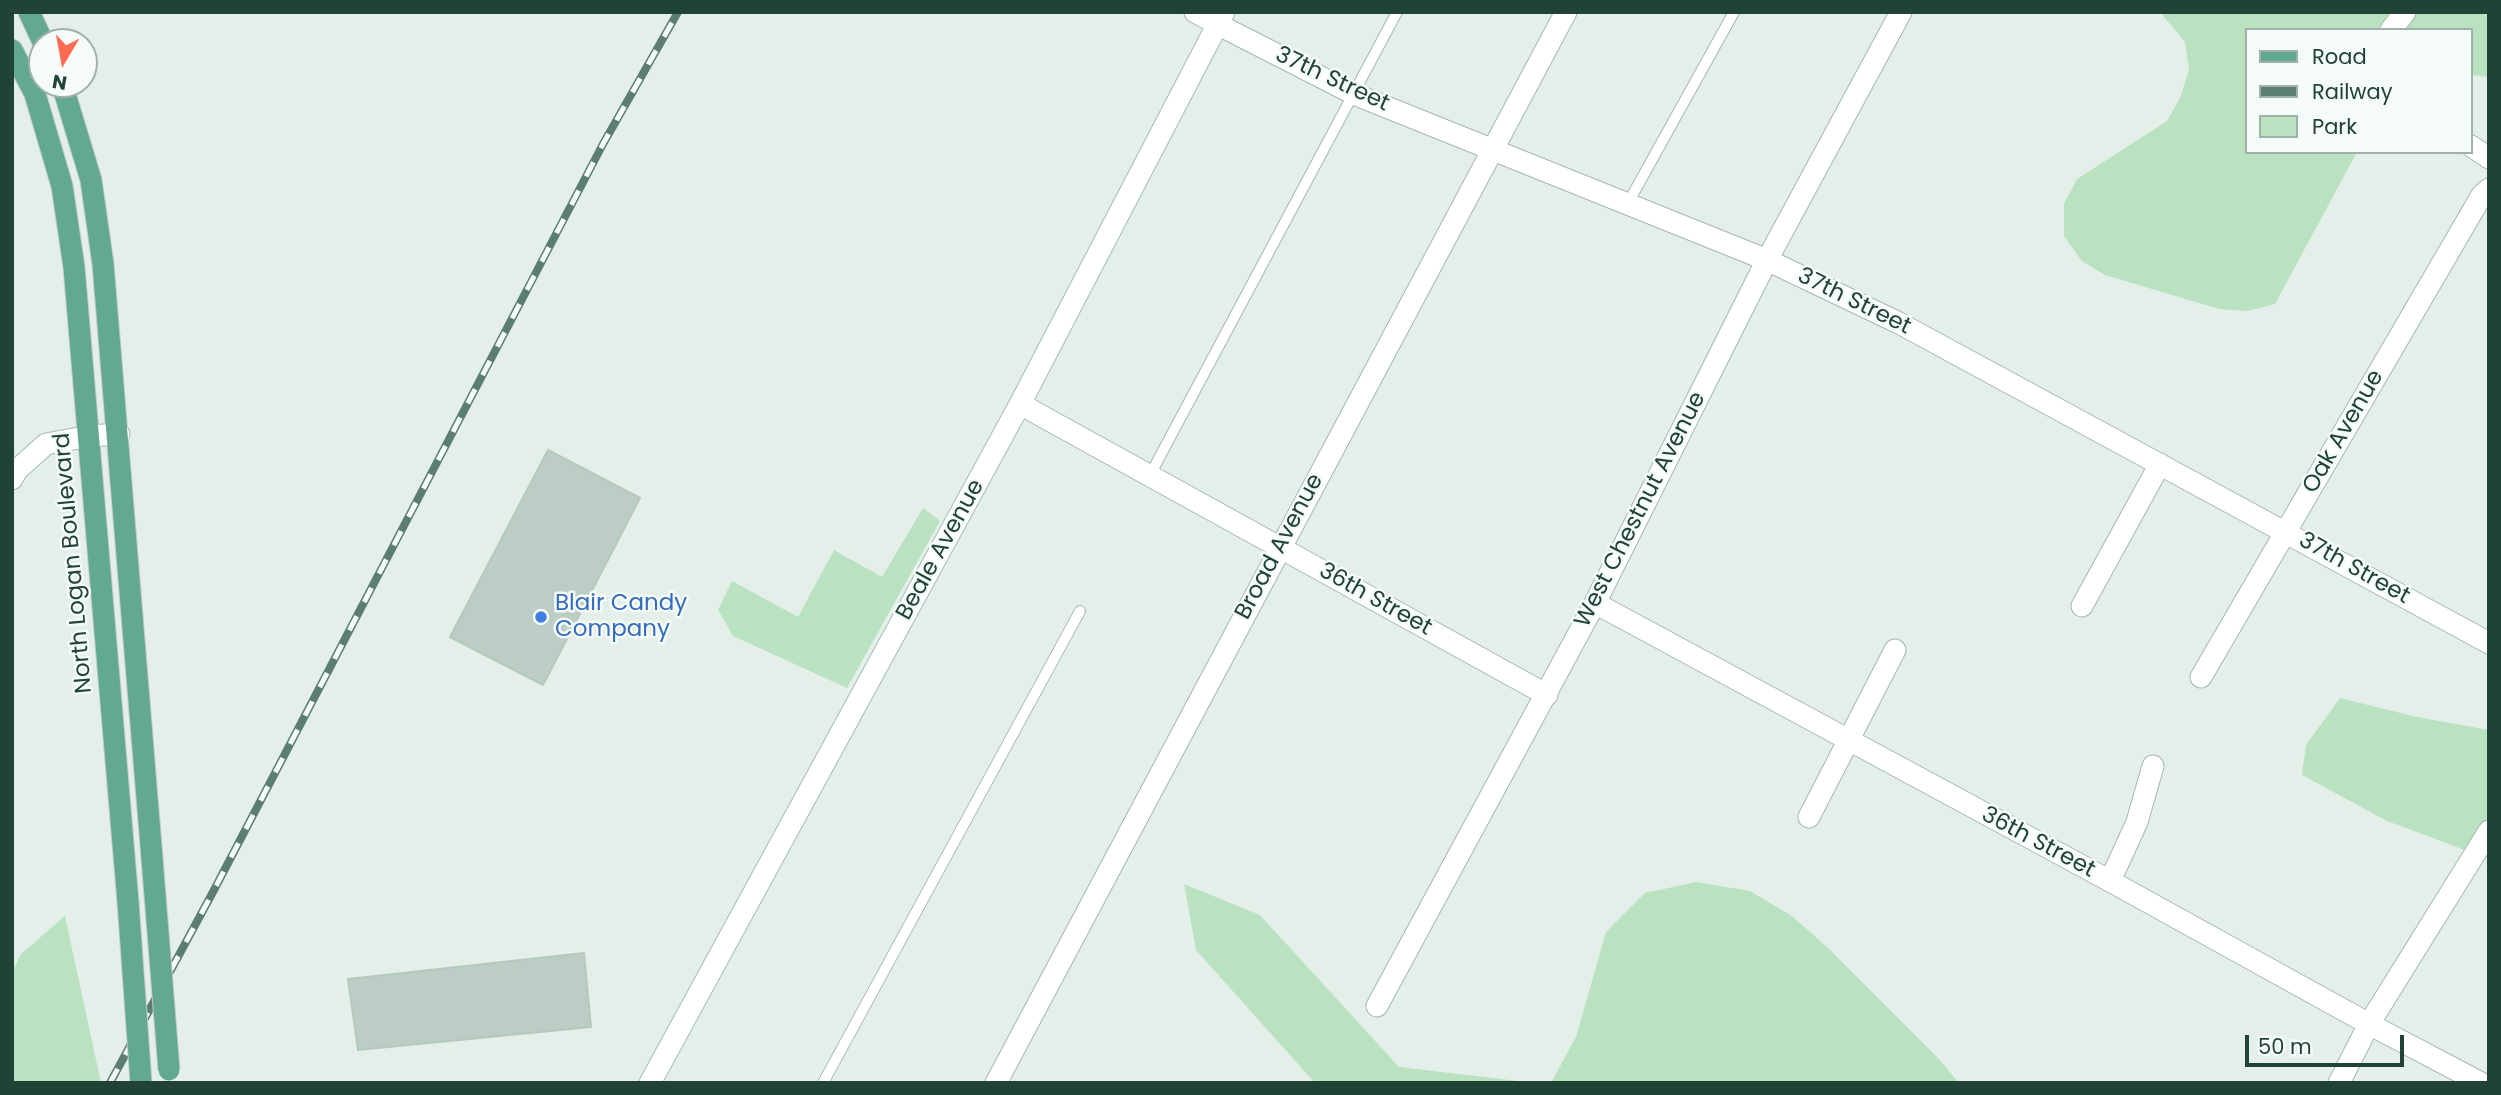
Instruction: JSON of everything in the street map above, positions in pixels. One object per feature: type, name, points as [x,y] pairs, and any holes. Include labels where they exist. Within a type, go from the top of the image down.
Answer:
[{"type":"main road","points":[[29,12],[36,28]]},
{"type":"main road","name":"North Logan Boulevard","points":[[12,50],[35,94],[62,186],[74,267],[90,436],[141,1083]]},
{"type":"main road","points":[[66,98],[91,180],[103,264],[170,1077]]},
{"type":"street","name":"37th Street","points":[[1195,12],[1220,18],[1354,94],[1767,260],[1899,323],[2489,643]]},
{"type":"street","name":"Broad Avenue","points":[[996,1083],[1566,12]]},
{"type":"street","name":"West Chestnut Avenue","points":[[1377,1006],[1595,604],[1767,260],[1901,12]]},
{"type":"street","points":[[2393,28],[2405,12]]},
{"type":"street","name":"Beale Avenue","points":[[650,1083],[1020,404],[1220,18]]},
{"type":"street","points":[[2473,147],[2489,158]]},
{"type":"street","name":"Oak Avenue","points":[[2201,677],[2482,195],[2489,189]]},
{"type":"street","name":"36th Street","points":[[1020,404],[1547,695]]},
{"type":"street","points":[[12,479],[17,470],[46,444],[119,434]]},
{"type":"street","points":[[2082,606],[2160,464]]},
{"type":"street","name":"36th Street","points":[[1595,604],[2481,1083]]},
{"type":"street","points":[[1809,817],[1895,650]]},
{"type":"street","points":[[2110,881],[2137,822],[2152,766]]},
{"type":"street","points":[[2339,1083],[2369,1024],[2489,831]]},
{"type":"lane","points":[[1150,475],[1397,12]]},
{"type":"lane","points":[[1628,203],[1734,12]]},
{"type":"lane","points":[[823,1083],[1080,611]]},
{"type":"green space","points":[[2160,12],[2489,12],[2489,77],[2473,75],[2473,28],[2246,28],[2246,154],[2356,154],[2275,304],[2247,311],[2219,309],[2105,275],[2082,261],[2064,236],[2064,204],[2077,179],[2167,121],[2180,98],[2189,70],[2185,42]]},
{"type":"green space","points":[[923,508],[940,521],[847,688],[733,636],[718,610],[732,581],[798,617],[834,550],[882,577]]},
{"type":"green space","points":[[2340,698],[2417,717],[2489,730],[2489,859],[2387,821],[2302,775],[2306,745]]},
{"type":"green space","points":[[1696,882],[1750,891],[1792,916],[1829,949],[1938,1058],[1959,1083],[1551,1083],[1576,1037],[1606,932],[1645,893]]},
{"type":"green space","points":[[1184,884],[1260,915],[1399,1067],[1535,1083],[1315,1083],[1196,950]]},
{"type":"green space","points":[[65,916],[101,1083],[12,1083],[12,973],[21,954]]},
{"type":"building","points":[[548,450],[640,498],[543,685],[450,637]]},
{"type":"building","points":[[584,953],[591,1027],[358,1050],[348,979]]},
{"type":"railway","points":[[110,1083],[214,890],[603,144],[678,12]]},
{"type":"place","name":"Blair Candy Company","points":[[541,617]]}]
